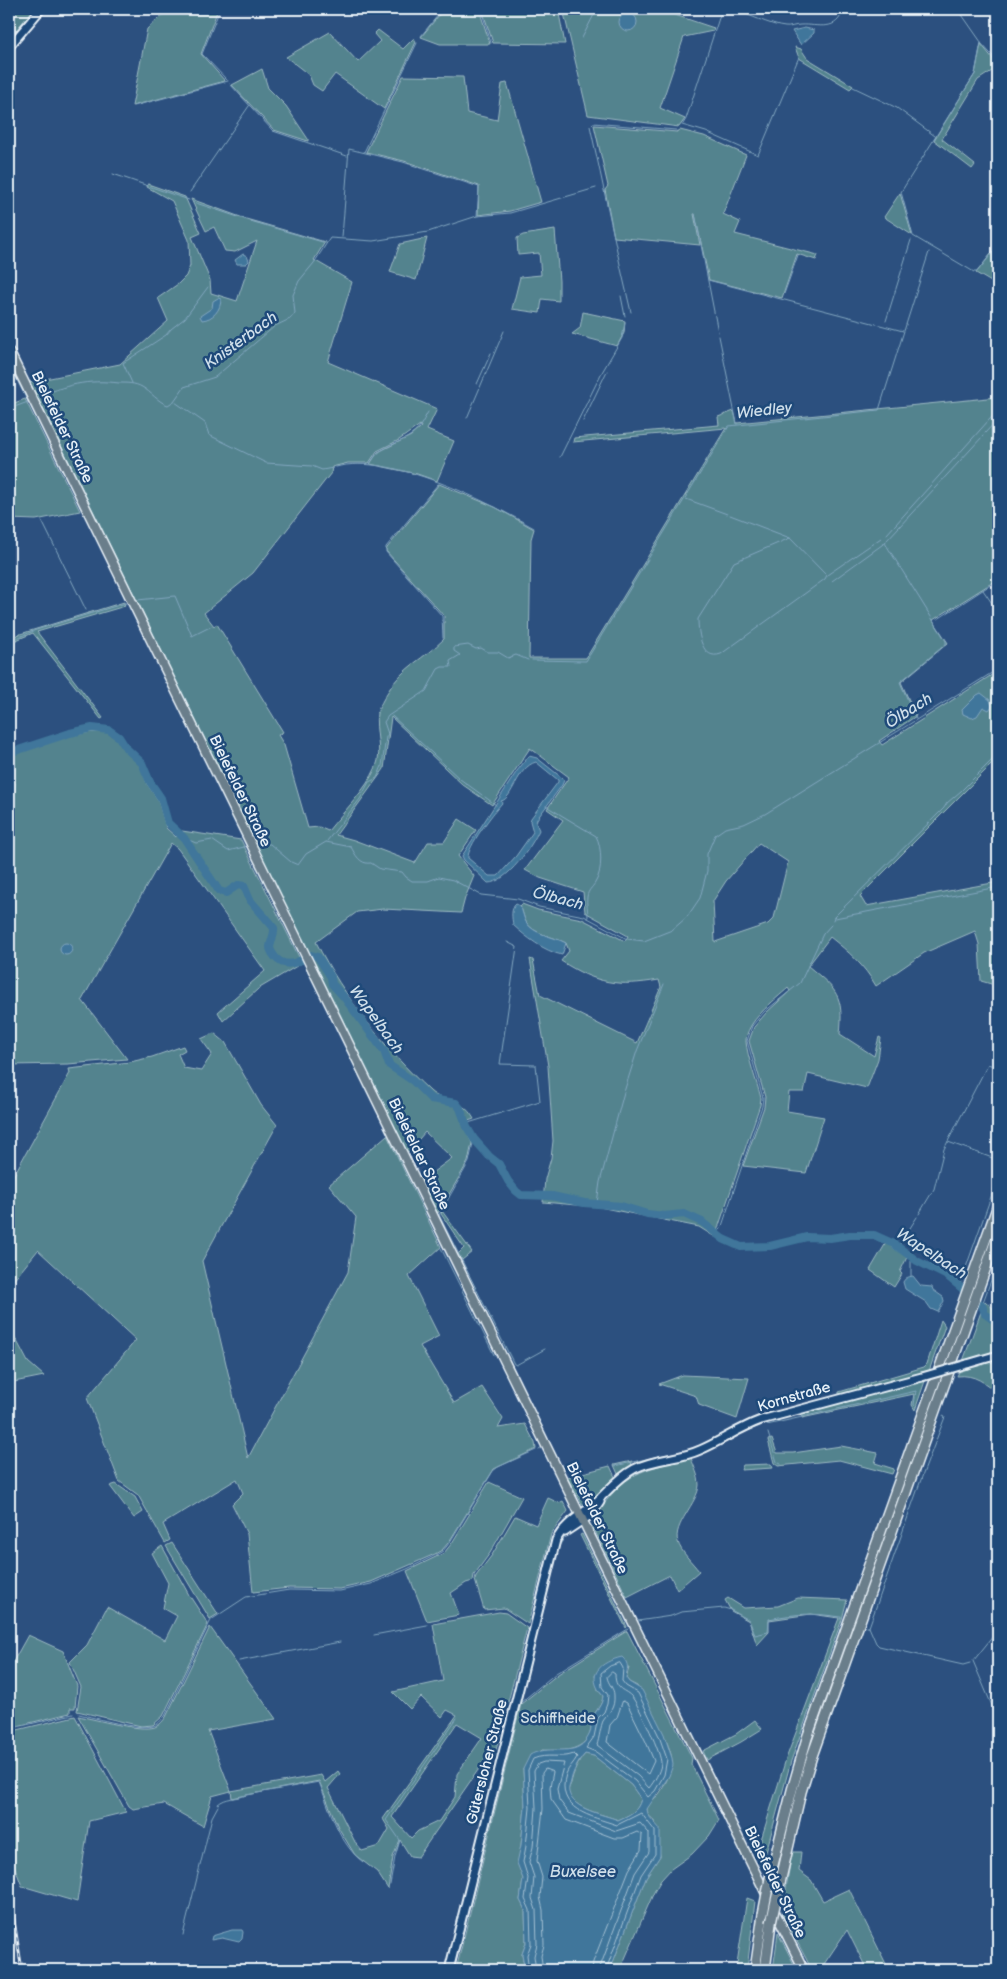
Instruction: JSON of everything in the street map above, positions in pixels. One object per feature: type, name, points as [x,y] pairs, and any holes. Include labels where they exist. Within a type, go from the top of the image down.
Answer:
[{"type":"highway","points":[[755,1970],[771,1873],[786,1810],[807,1738],[998,1205]]},
{"type":"highway","points":[[765,1970],[777,1896],[801,1792],[812,1756],[998,1234]]},
{"type":"main road","points":[[9,47],[41,9]]},
{"type":"main road","name":"Bielefelder Straße","points":[[9,351],[804,1970]]},
{"type":"main road","name":"Kornstraße","points":[[581,1517],[619,1479],[634,1469],[699,1450],[742,1427],[761,1420],[998,1355]]},
{"type":"main road","name":"Gütersloher Straße","points":[[449,1970],[556,1540],[561,1531],[581,1517]]},
{"type":"green space","points":[[13,9],[34,9],[9,38],[9,13]]},
{"type":"green space","points":[[169,9],[218,9],[201,54],[225,81],[132,106],[147,29]]},
{"type":"green space","points":[[444,9],[479,9],[490,44],[440,44],[421,37]]},
{"type":"green space","points":[[482,9],[558,9],[565,44],[493,43]]},
{"type":"green space","points":[[563,9],[657,9],[714,28],[713,31],[684,37],[660,108],[685,119],[679,127],[588,115]]},
{"type":"green space","points":[[378,30],[403,49],[414,38],[416,42],[384,109],[335,74],[322,91],[313,85],[309,75],[286,57],[330,32],[358,62],[380,41],[374,34]]},
{"type":"green space","points":[[981,44],[998,65],[998,72],[995,69],[978,80],[942,139],[975,165],[972,169],[934,140],[975,74]]},
{"type":"green space","points":[[795,47],[801,49],[807,58],[853,86],[850,89],[799,58]]},
{"type":"green space","points":[[262,69],[268,88],[286,106],[308,141],[274,130],[232,85]]},
{"type":"green space","points":[[403,76],[463,77],[467,113],[497,120],[502,84],[507,83],[541,202],[510,211],[478,215],[479,186],[404,161],[366,152]]},
{"type":"green space","points":[[594,125],[677,132],[680,130],[704,136],[746,155],[723,214],[740,222],[735,234],[818,255],[816,260],[797,254],[782,298],[709,280],[695,214],[700,245],[614,237],[605,190],[608,186]]},
{"type":"green space","points":[[148,184],[185,197],[201,233],[192,237],[210,280],[211,293],[237,301],[257,241],[235,252],[225,251],[214,227],[206,231],[191,199],[246,219],[325,242],[314,260],[352,282],[328,362],[437,409],[427,430],[454,441],[437,481],[417,474],[370,464],[378,452],[411,436],[421,427],[420,425],[399,440],[377,451],[369,463],[348,463],[332,467],[331,473],[253,573],[204,613],[214,626],[217,624],[283,732],[278,735],[284,745],[308,828],[319,827],[328,831],[361,792],[372,776],[378,760],[379,747],[376,720],[383,700],[393,684],[406,670],[444,639],[444,616],[386,551],[439,484],[495,507],[534,529],[531,539],[529,658],[586,658],[726,428],[573,442],[574,438],[719,425],[718,417],[734,411],[737,423],[998,397],[998,579],[933,620],[948,643],[901,682],[916,716],[879,741],[882,745],[998,671],[998,758],[860,896],[866,906],[998,882],[998,986],[981,981],[979,944],[975,931],[924,953],[876,986],[856,959],[830,937],[808,966],[826,981],[836,994],[841,1010],[840,1034],[874,1056],[879,1037],[881,1038],[878,1059],[867,1088],[808,1074],[804,1092],[789,1092],[787,1111],[824,1117],[806,1173],[743,1166],[764,1107],[765,1097],[749,1041],[754,1027],[790,991],[788,988],[769,1005],[755,1019],[747,1034],[747,1048],[761,1098],[760,1105],[715,1237],[699,1227],[599,1207],[543,1202],[545,1179],[551,1158],[553,1141],[548,1066],[530,959],[533,960],[540,995],[637,1043],[661,987],[659,980],[619,983],[608,982],[586,975],[561,961],[569,951],[566,943],[534,930],[525,920],[520,906],[522,904],[538,910],[582,919],[625,941],[628,936],[585,912],[583,892],[540,878],[525,870],[563,820],[547,809],[569,777],[530,748],[492,805],[463,785],[391,717],[384,769],[336,835],[415,863],[428,842],[444,842],[459,819],[476,830],[458,856],[474,876],[461,913],[383,909],[357,912],[316,942],[339,983],[397,1058],[430,1091],[441,1098],[464,1107],[474,1119],[462,1123],[472,1143],[468,1162],[438,1213],[421,1181],[452,1158],[425,1132],[407,1153],[30,382],[120,364],[168,321],[158,298],[186,276],[190,266],[189,240],[172,201],[147,187]],"holes":[[[759,843],[788,862],[774,918],[768,924],[715,942],[713,901],[726,881]]]},
{"type":"green space","points":[[900,193],[912,235],[884,217]]},
{"type":"green space","points":[[555,230],[559,301],[542,299],[540,313],[512,309],[520,277],[541,275],[539,253],[518,255],[517,238],[523,235]]},
{"type":"green space","points":[[427,238],[416,280],[390,272],[400,244]]},
{"type":"green space","points":[[998,245],[998,286],[976,273]]},
{"type":"green space","points":[[583,312],[625,321],[624,333],[617,346],[572,334],[580,328]]},
{"type":"green space","points":[[25,399],[80,511],[36,520],[9,519],[9,405]]},
{"type":"green space","points":[[124,602],[125,606],[37,632],[103,718],[101,719],[33,633],[9,643],[9,639],[17,635]]},
{"type":"green space","points":[[91,732],[107,732],[117,739],[124,750],[140,764],[147,784],[158,800],[166,828],[176,837],[182,831],[241,840],[302,963],[258,989],[223,1021],[218,1012],[265,971],[178,849],[171,843],[82,1000],[127,1059],[68,1064],[9,1065],[9,835],[15,783],[9,781],[9,756],[70,736]]},
{"type":"green space","points":[[214,1033],[225,1042],[261,1105],[277,1125],[202,1261],[248,1458],[348,1272],[356,1217],[329,1185],[387,1135],[441,1247],[409,1276],[439,1336],[420,1346],[454,1403],[482,1387],[503,1419],[498,1428],[525,1424],[535,1443],[536,1449],[494,1469],[449,1542],[442,1550],[371,1582],[340,1589],[289,1588],[253,1592],[247,1534],[232,1504],[243,1493],[237,1479],[163,1524],[170,1540],[165,1543],[138,1495],[119,1481],[87,1398],[136,1340],[38,1250],[9,1286],[9,1184],[70,1073],[69,1069],[130,1062],[152,1057],[183,1046],[185,1050],[178,1054],[184,1068],[201,1071],[212,1054],[201,1039]]},
{"type":"green space","points":[[442,1211],[472,1252],[462,1260],[458,1254],[464,1248],[441,1214]]},
{"type":"green space","points":[[886,1243],[907,1257],[900,1272],[902,1274],[894,1287],[870,1270]]},
{"type":"green space","points":[[985,1301],[998,1313],[998,1351],[963,1361]]},
{"type":"green space","points":[[941,1320],[945,1326],[929,1371],[839,1395],[839,1392],[924,1367],[927,1364]]},
{"type":"green space","points":[[9,1326],[28,1362],[44,1376],[9,1383]]},
{"type":"green space","points":[[998,1359],[998,1393],[975,1378],[957,1376],[960,1370]]},
{"type":"green space","points":[[683,1375],[749,1378],[737,1419],[699,1405],[696,1396],[659,1384]]},
{"type":"green space","points":[[925,1381],[915,1410],[912,1405],[914,1394],[802,1418],[801,1412]]},
{"type":"green space","points":[[772,1439],[777,1453],[793,1453],[841,1446],[878,1453],[875,1463],[894,1469],[892,1474],[839,1460],[778,1466],[774,1463],[768,1440]]},
{"type":"green space","points":[[691,1458],[697,1475],[698,1492],[682,1521],[677,1535],[682,1549],[699,1571],[677,1590],[670,1575],[627,1597],[593,1527],[596,1514],[621,1485],[640,1472]]},
{"type":"green space","points":[[632,1461],[631,1466],[618,1474],[614,1465]]},
{"type":"green space","points":[[771,1464],[773,1468],[741,1470],[743,1465]]},
{"type":"green space","points":[[610,1466],[615,1477],[596,1498],[582,1504],[567,1477]]},
{"type":"green space","points":[[489,1482],[522,1497],[490,1553],[474,1575],[473,1581],[466,1583],[451,1593],[459,1615],[427,1621],[407,1571],[444,1553]]},
{"type":"green space","points":[[116,1484],[135,1497],[143,1512],[134,1518],[110,1486]]},
{"type":"green space","points":[[548,1498],[559,1503],[563,1501],[568,1511],[551,1534],[528,1624],[504,1608],[484,1610],[475,1580],[476,1576],[492,1555],[515,1516],[536,1525]]},
{"type":"green space","points":[[582,1534],[627,1627],[626,1628],[580,1535]]},
{"type":"green space","points":[[172,1543],[218,1614],[210,1619],[166,1546]]},
{"type":"green space","points":[[162,1546],[189,1595],[208,1624],[163,1716],[153,1725],[141,1726],[77,1711],[81,1687],[70,1662],[87,1645],[107,1607],[165,1640],[177,1616],[163,1608],[168,1583],[152,1553]]},
{"type":"green space","points":[[728,1598],[744,1608],[778,1606],[798,1598],[847,1600],[842,1619],[791,1761],[762,1867],[756,1856],[786,1759],[839,1618],[811,1614],[769,1620],[769,1632],[757,1645],[749,1621],[731,1611],[725,1600]]},
{"type":"green space","points":[[499,1612],[506,1613],[527,1628],[494,1757],[487,1757],[418,1857],[410,1856],[400,1840],[393,1857],[388,1889],[377,1872],[355,1855],[338,1827],[319,1781],[232,1798],[231,1791],[321,1775],[325,1782],[338,1771],[340,1774],[328,1788],[356,1844],[362,1851],[379,1846],[389,1829],[383,1819],[457,1715],[447,1710],[442,1717],[421,1697],[410,1709],[393,1692],[443,1681],[433,1624]],"holes":[[[457,1723],[482,1738],[457,1774],[455,1797],[439,1821],[418,1831],[411,1838],[392,1817]]]},
{"type":"green space","points":[[210,1627],[276,1719],[208,1731],[231,1791],[212,1796],[203,1826],[164,1804],[133,1809],[129,1806],[78,1716],[139,1728],[155,1727],[158,1725],[166,1717]]},
{"type":"green space","name":"Schiffheide","points":[[627,1631],[692,1758],[691,1764],[719,1820],[709,1836],[692,1854],[671,1869],[661,1880],[620,1970],[610,1970],[646,1877],[660,1856],[655,1821],[648,1815],[647,1809],[663,1787],[672,1763],[668,1745],[658,1724],[637,1686],[626,1678],[629,1668],[595,1675],[598,1690],[603,1696],[592,1719],[589,1736],[585,1742],[568,1750],[542,1750],[523,1769],[525,1807],[518,1863],[523,1879],[520,1900],[525,1910],[526,1943],[522,1954],[525,1970],[456,1970],[521,1704],[558,1674]]},
{"type":"green space","points":[[28,1635],[63,1651],[77,1686],[75,1708],[70,1708],[70,1713],[9,1728],[9,1669]]},
{"type":"green space","points":[[75,1716],[126,1812],[89,1821],[77,1902],[22,1886],[14,1865],[9,1842],[9,1732]]},
{"type":"green space","points":[[755,1720],[762,1729],[707,1760],[703,1751],[736,1734]]},
{"type":"green space","points":[[585,1754],[594,1756],[631,1785],[641,1799],[638,1807],[618,1820],[583,1808],[572,1799],[568,1789],[576,1768]]},
{"type":"green space","points":[[792,1852],[801,1852],[799,1871],[811,1880],[823,1901],[849,1889],[889,1970],[867,1970],[847,1930],[820,1970],[812,1970],[782,1913]]},
{"type":"green space","points":[[747,1898],[755,1901],[747,1970],[736,1970]]},
{"type":"green space","points":[[778,1933],[797,1970],[773,1970]]},
{"type":"water","points":[[628,13],[634,16],[637,22],[634,28],[628,31],[622,28],[619,22],[622,16]]},
{"type":"water","points":[[805,28],[814,30],[814,33],[801,45],[792,31]]},
{"type":"water","points":[[243,254],[247,256],[249,261],[246,264],[237,264],[235,260]]},
{"type":"water","points":[[218,298],[221,299],[221,303],[218,310],[210,318],[202,320],[200,316],[212,308],[213,301]]},
{"type":"water","points":[[981,693],[990,700],[992,706],[989,710],[983,707],[977,716],[972,718],[963,714],[962,710]]},
{"type":"water","points":[[529,756],[537,758],[564,780],[537,819],[536,823],[539,830],[525,854],[503,877],[488,883],[462,856],[517,771]],"holes":[[[536,762],[558,780],[531,818],[533,832],[516,856],[498,876],[489,876],[468,858],[481,830],[502,803],[501,801],[509,795],[524,770]]]},
{"type":"water","points":[[516,904],[520,906],[526,922],[534,930],[566,943],[562,955],[542,947],[513,925],[512,911]]},
{"type":"water","points":[[66,943],[72,949],[66,955],[60,949]]},
{"type":"water","points":[[913,1276],[921,1286],[932,1287],[933,1290],[943,1297],[944,1301],[938,1312],[931,1309],[926,1302],[905,1289],[903,1282],[905,1279]]},
{"type":"water","name":"Buxelsee","points":[[622,1657],[626,1662],[626,1678],[642,1690],[664,1734],[672,1758],[673,1765],[669,1776],[647,1809],[648,1815],[660,1829],[660,1856],[646,1877],[610,1970],[525,1970],[522,1954],[526,1943],[525,1910],[520,1900],[523,1879],[517,1863],[525,1807],[523,1769],[532,1754],[548,1750],[574,1749],[585,1742],[603,1696],[595,1682],[595,1676],[602,1666]],"holes":[[[585,1754],[594,1756],[631,1785],[641,1799],[638,1807],[629,1815],[618,1820],[582,1807],[572,1798],[569,1788],[576,1767]]]},
{"type":"water","points":[[232,1930],[242,1930],[242,1939],[239,1942],[222,1938],[211,1940],[212,1936]]},
{"type":"waterway","points":[[220,9],[202,54],[227,80]]},
{"type":"waterway","points":[[421,36],[443,9]]},
{"type":"waterway","points":[[481,9],[491,43]]},
{"type":"waterway","points":[[582,38],[597,9]]},
{"type":"waterway","name":"Knisterbach","points":[[683,124],[722,9]]},
{"type":"waterway","points":[[732,9],[773,24],[787,27],[800,25],[826,26],[837,21],[843,9]]},
{"type":"waterway","points":[[958,9],[981,42],[975,74],[901,192],[913,236],[974,272],[977,272],[998,246]]},
{"type":"waterway","points":[[364,152],[417,43]]},
{"type":"waterway","points":[[981,43],[998,62]]},
{"type":"waterway","points":[[682,125],[706,132],[758,155],[799,57]]},
{"type":"waterway","points":[[134,106],[228,81]]},
{"type":"waterway","points":[[230,84],[273,131],[347,156]]},
{"type":"waterway","points":[[853,87],[897,108],[935,136]]},
{"type":"waterway","points":[[190,192],[249,106]]},
{"type":"waterway","name":"Knisterbach","points":[[631,312],[590,126],[593,123],[676,130]]},
{"type":"waterway","points":[[342,237],[349,149],[403,162],[479,187],[477,216]]},
{"type":"waterway","points":[[113,174],[189,200]]},
{"type":"waterway","name":"Knisterbach","points":[[36,398],[76,384],[97,382],[131,383],[145,389],[161,402],[168,405],[174,401],[184,387],[215,377],[275,326],[290,319],[295,313],[293,295],[299,281],[314,263],[330,238],[373,241],[428,232],[477,216],[510,213],[596,188]]},
{"type":"waterway","points":[[193,202],[326,243]]},
{"type":"waterway","points":[[695,214],[718,332]]},
{"type":"waterway","points":[[886,321],[911,240]]},
{"type":"waterway","name":"Wiedley","points":[[532,660],[586,661],[729,426],[879,410],[929,252]]},
{"type":"waterway","points":[[784,294],[798,255]]},
{"type":"waterway","points":[[708,280],[903,331]]},
{"type":"waterway","points":[[132,383],[123,363],[166,335],[185,318],[208,287]]},
{"type":"waterway","points":[[621,296],[625,316]]},
{"type":"waterway","points":[[560,457],[601,374],[622,338],[625,323]]},
{"type":"waterway","points":[[467,418],[504,331]]},
{"type":"waterway","points":[[719,336],[737,424]]},
{"type":"waterway","points":[[477,384],[491,353]]},
{"type":"waterway","points":[[9,364],[28,402]]},
{"type":"waterway","points":[[583,421],[607,371]]},
{"type":"waterway","name":"Knisterbach","points":[[9,409],[28,402]]},
{"type":"waterway","points":[[175,402],[205,423],[209,435],[266,463],[312,466],[322,470],[333,468]]},
{"type":"waterway","points":[[887,534],[998,410]]},
{"type":"waterway","points":[[370,464],[380,451],[414,432],[428,412]]},
{"type":"waterway","points":[[985,433],[998,419]]},
{"type":"waterway","points":[[887,540],[983,436]]},
{"type":"waterway","points":[[336,467],[358,464],[383,466],[410,473],[465,493],[534,528]]},
{"type":"waterway","points":[[438,484],[386,547],[386,552],[442,616],[443,638]]},
{"type":"waterway","points":[[686,499],[727,514]]},
{"type":"waterway","points":[[730,515],[790,538],[826,575]]},
{"type":"waterway","points":[[42,521],[86,610]]},
{"type":"waterway","points":[[790,538],[734,562],[698,619],[700,639],[709,654],[721,654],[825,579],[827,575],[881,538]]},
{"type":"waterway","points":[[832,581],[886,542]]},
{"type":"waterway","points":[[885,543],[946,641],[946,644],[900,682],[916,719]]},
{"type":"waterway","points":[[938,619],[998,580]]},
{"type":"waterway","points":[[983,590],[998,612]]},
{"type":"waterway","points":[[138,600],[175,596],[192,636],[212,626]]},
{"type":"waterway","points":[[9,641],[36,630],[126,603]]},
{"type":"waterway","points":[[9,619],[15,632]]},
{"type":"waterway","points":[[327,841],[360,799],[369,782],[377,778],[382,766],[388,734],[384,722],[388,716],[426,691],[438,669],[451,667],[450,661],[460,655],[454,651],[454,647],[468,645],[488,652],[498,652],[508,658],[516,655],[528,660]]},
{"type":"waterway","name":"Ölbach","points":[[254,843],[270,844],[291,862],[298,865],[306,854],[326,842],[351,847],[358,858],[364,862],[371,863],[380,869],[402,872],[412,881],[428,881],[439,877],[453,880],[481,895],[518,899],[539,907],[584,916],[627,939],[644,941],[672,930],[687,917],[700,898],[707,871],[707,854],[715,835],[725,828],[744,824],[765,814],[998,669]]},
{"type":"waterway","points":[[392,716],[460,779],[482,795]]},
{"type":"waterway","name":"Wapelbach","points":[[9,753],[70,733],[92,728],[109,730],[119,737],[126,748],[142,763],[150,782],[161,798],[168,823],[184,838],[219,891],[226,893],[238,885],[244,886],[250,900],[274,928],[270,947],[275,957],[279,961],[288,964],[298,962],[311,955],[318,957],[331,977],[332,984],[344,997],[384,1051],[389,1065],[413,1081],[431,1099],[456,1103],[474,1139],[499,1164],[508,1181],[521,1195],[552,1196],[584,1203],[621,1206],[647,1214],[664,1216],[684,1214],[702,1222],[723,1239],[741,1247],[770,1246],[807,1237],[830,1238],[850,1235],[874,1235],[894,1244],[917,1261],[947,1276],[982,1305],[985,1314],[998,1323]]},
{"type":"waterway","points":[[833,920],[947,803],[998,754]]},
{"type":"waterway","points":[[485,797],[496,805]]},
{"type":"waterway","points":[[546,806],[596,836],[598,841],[600,866],[598,878],[588,895],[588,917]]},
{"type":"waterway","name":"Ölbach","points":[[184,838],[196,843],[212,840],[228,851],[248,846]]},
{"type":"waterway","points":[[835,918],[998,887]]},
{"type":"waterway","points":[[717,1233],[722,1226],[762,1106],[763,1098],[747,1041],[752,1026],[764,1012],[800,983],[823,934],[831,925]]},
{"type":"waterway","points":[[465,1124],[540,1101],[536,1065],[500,1064],[517,947],[507,942]]},
{"type":"waterway","points":[[597,1203],[600,1182],[624,1092],[637,1051],[664,984]]},
{"type":"waterway","points":[[996,1066],[998,1057]]},
{"type":"waterway","points":[[919,1214],[934,1189],[944,1149],[988,1064],[998,1068]]},
{"type":"waterway","points":[[474,1139],[469,1162],[439,1215],[514,1364],[516,1365],[545,1349]]},
{"type":"waterway","points":[[948,1142],[998,1160]]},
{"type":"waterway","points":[[959,1287],[998,1177]]},
{"type":"waterway","points":[[898,1247],[917,1217]]},
{"type":"waterway","points":[[441,1248],[494,1355]]},
{"type":"waterway","points":[[911,1257],[911,1276]]},
{"type":"waterway","points":[[982,1305],[998,1261]]},
{"type":"waterway","points":[[767,1425],[916,1391],[914,1405],[916,1407]]},
{"type":"waterway","points":[[745,1422],[797,1406]]},
{"type":"waterway","points":[[869,1627],[945,1417],[943,1416]]},
{"type":"waterway","points":[[706,1451],[760,1426]]},
{"type":"waterway","points":[[690,1449],[697,1448],[735,1427]]},
{"type":"waterway","points":[[768,1433],[777,1462],[781,1464]]},
{"type":"waterway","points":[[79,1714],[127,1725],[146,1727],[156,1725],[165,1716],[211,1620],[246,1597],[289,1590],[340,1591],[371,1584],[436,1555],[443,1551],[450,1542],[493,1471],[536,1450]]},
{"type":"waterway","points":[[615,1466],[686,1450]]},
{"type":"waterway","points":[[531,1625],[552,1539],[568,1518]]},
{"type":"waterway","points":[[593,1530],[635,1617]]},
{"type":"waterway","points":[[537,1635],[559,1546],[567,1534]]},
{"type":"waterway","points":[[638,1621],[671,1616],[681,1612],[724,1608],[749,1620],[755,1635],[768,1632],[769,1619],[779,1617],[814,1614],[841,1617],[840,1620]]},
{"type":"waterway","points":[[374,1635],[427,1625]]},
{"type":"waterway","points":[[867,1627],[869,1627],[879,1646],[963,1665],[970,1663]]},
{"type":"waterway","points":[[520,1703],[556,1673],[628,1629]]},
{"type":"waterway","points":[[974,1660],[998,1630]]},
{"type":"waterway","points":[[472,1863],[529,1631]]},
{"type":"waterway","points":[[239,1661],[340,1642]]},
{"type":"waterway","points":[[454,1970],[535,1642]]},
{"type":"waterway","points":[[973,1661],[993,1708]]},
{"type":"waterway","points":[[995,1712],[998,1726]]},
{"type":"waterway","points":[[9,1729],[73,1714]]},
{"type":"waterway","points":[[390,1885],[400,1840],[386,1820],[457,1718]]},
{"type":"waterway","points":[[218,1804],[224,1800],[246,1795],[319,1782],[341,1836],[355,1855],[363,1862]]},
{"type":"waterway","points":[[183,1935],[212,1817],[218,1806]]},
{"type":"waterway","points":[[453,1936],[461,1906]]},
{"type":"railway","points":[[9,1890],[22,1970]]},
{"type":"railway","points":[[9,1939],[14,1970]]}]
